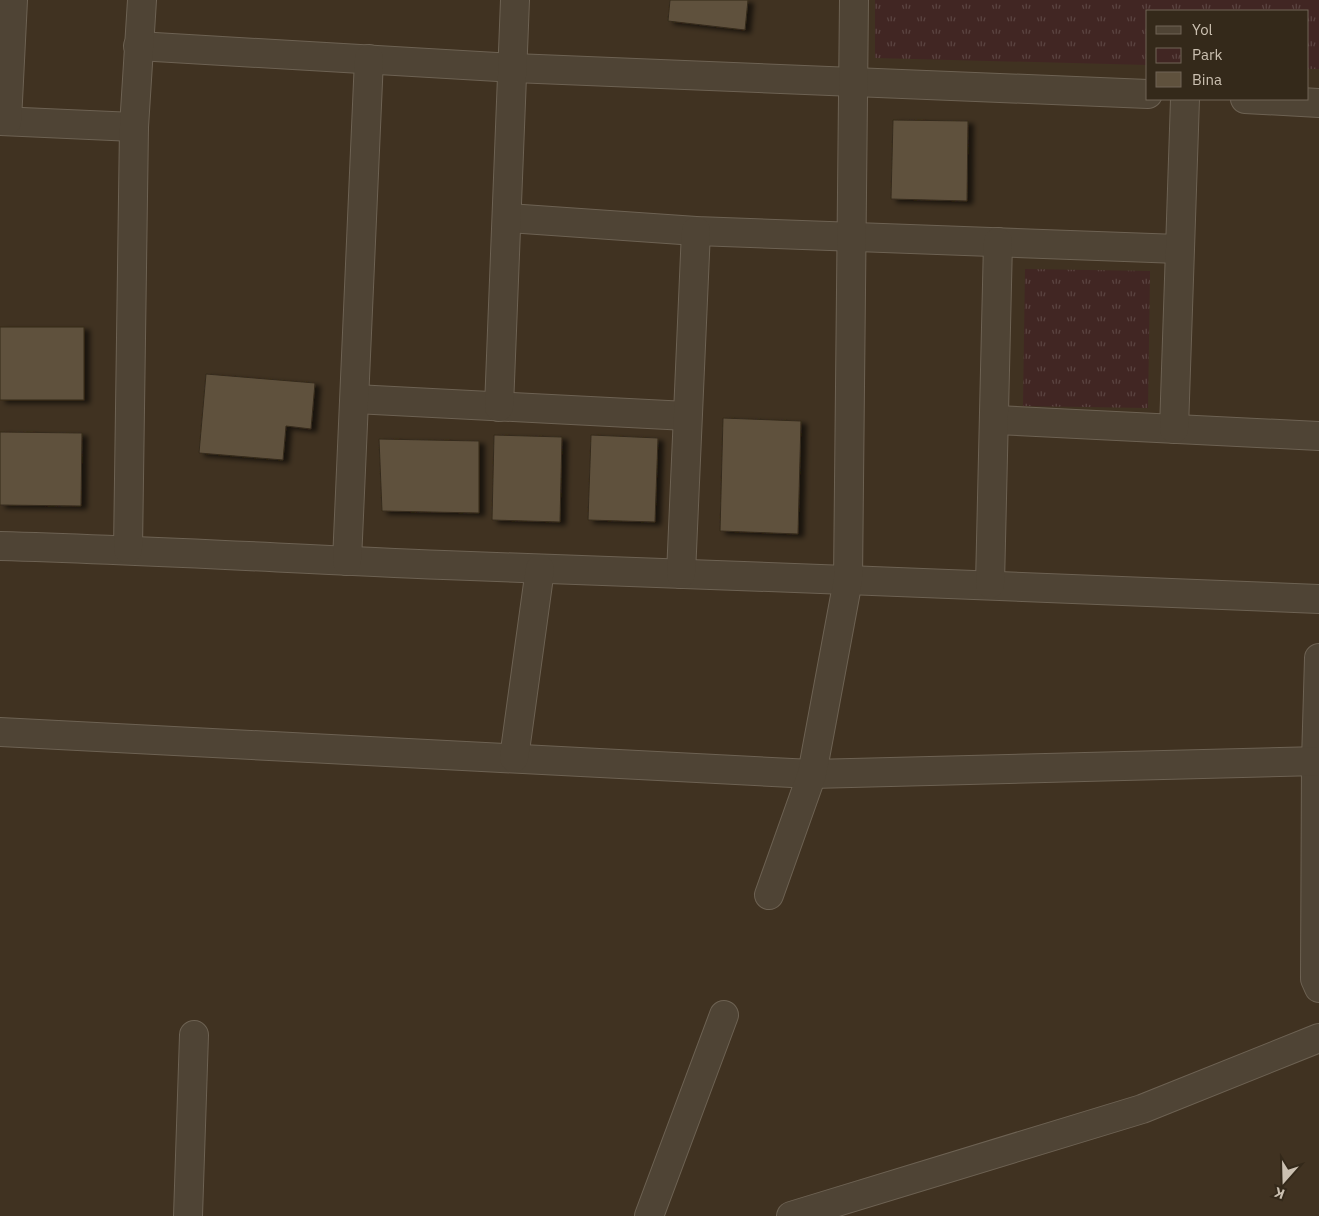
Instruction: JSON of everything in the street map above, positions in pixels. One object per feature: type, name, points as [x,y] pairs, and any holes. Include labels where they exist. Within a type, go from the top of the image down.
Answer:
[{"type":"street","points":[[13,0],[4,121],[134,127]]},
{"type":"street","points":[[128,549],[134,127],[142,0]]},
{"type":"street","points":[[499,407],[514,68],[515,0]]},
{"type":"street","points":[[769,895],[812,774],[848,580],[854,0]]},
{"type":"street","points":[[138,46],[514,68],[1146,94]]},
{"type":"street","points":[[347,561],[369,59]]},
{"type":"street","points":[[1174,429],[1185,100]]},
{"type":"street","points":[[1264,100],[1319,103]]},
{"type":"street","points":[[508,218],[696,231],[1179,249]]},
{"type":"street","points":[[681,574],[686,416],[696,231]]},
{"type":"street","points":[[990,584],[996,420],[998,242]]},
{"type":"street","points":[[355,400],[686,416]]},
{"type":"street","points":[[996,420],[1319,436]]},
{"type":"street","points":[[0,546],[128,549],[347,561],[990,584],[1319,599]]},
{"type":"street","points":[[514,758],[540,569]]},
{"type":"street","points":[[1319,658],[1315,979],[1319,988]]},
{"type":"street","points":[[0,732],[812,774],[1317,761]]},
{"type":"street","points":[[649,1216],[724,1016]]},
{"type":"street","points":[[188,1216],[194,1035]]},
{"type":"street","points":[[791,1216],[1142,1109],[1319,1038]]},
{"type":"green space","points":[[875,0],[1319,0],[1319,69],[1309,69],[1309,10],[1146,10],[1146,65],[875,58]]},
{"type":"green space","points":[[1025,269],[1150,271],[1148,408],[1023,406]]},
{"type":"building","points":[[670,0],[748,0],[745,30],[668,21]]},
{"type":"building","points":[[893,120],[968,121],[967,201],[891,199]]},
{"type":"building","points":[[0,327],[84,327],[84,400],[0,400]]},
{"type":"building","points":[[206,374],[315,383],[311,429],[286,426],[283,460],[199,453]]},
{"type":"building","points":[[723,418],[801,421],[798,534],[720,531]]},
{"type":"building","points":[[0,432],[82,433],[81,506],[0,505]]},
{"type":"building","points":[[494,435],[562,437],[560,522],[492,520]]},
{"type":"building","points":[[591,435],[658,438],[655,522],[588,520]]},
{"type":"building","points":[[379,439],[479,441],[479,513],[382,511]]}]
